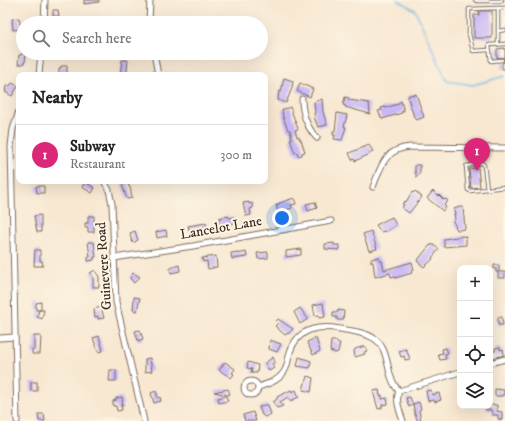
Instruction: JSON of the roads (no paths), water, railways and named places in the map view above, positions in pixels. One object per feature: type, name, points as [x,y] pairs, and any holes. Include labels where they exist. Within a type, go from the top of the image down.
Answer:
[{"type":"street","points":[[44,16],[45,0]]},
{"type":"street","points":[[149,16],[150,0]]},
{"type":"street","points":[[39,72],[40,60]]},
{"type":"street","points":[[155,60],[157,72]]},
{"type":"street","points":[[302,99],[306,121],[312,133],[317,138]]},
{"type":"street","points":[[16,117],[12,134],[12,173],[17,421]]},
{"type":"street","points":[[372,188],[385,158],[401,148],[505,148]]},
{"type":"street","points":[[12,173],[16,172]]},
{"type":"street","name":"Guinevere Road","points":[[106,184],[111,194],[117,306],[144,421]]},
{"type":"street","name":"Lancelot Lane","points":[[114,258],[331,221]]},
{"type":"street","points":[[258,387],[271,383],[281,376],[288,366],[292,345],[300,337],[316,327],[325,327],[358,332],[368,335],[375,340],[382,349],[394,386],[399,391]]},
{"type":"street","points":[[0,338],[15,337]]},
{"type":"street","points":[[493,361],[505,359]]},
{"type":"street","points":[[399,391],[457,373]]},
{"type":"street","points":[[399,391],[398,400],[403,421]]},
{"type":"lane","points":[[475,0],[502,0]]},
{"type":"lane","points":[[498,8],[498,44]]},
{"type":"lane","points":[[489,50],[473,51],[469,34],[469,9],[505,8]]},
{"type":"lane","points":[[498,30],[505,30]]},
{"type":"lane","points":[[502,60],[490,61],[489,45],[505,44]]},
{"type":"lane","points":[[487,189],[484,165],[466,166],[468,190],[487,189],[505,187]]},
{"type":"waterway","points":[[398,0],[415,10],[447,81],[473,85],[505,76]]},
{"type":"place","name":"Subway","points":[[477,171]]}]
